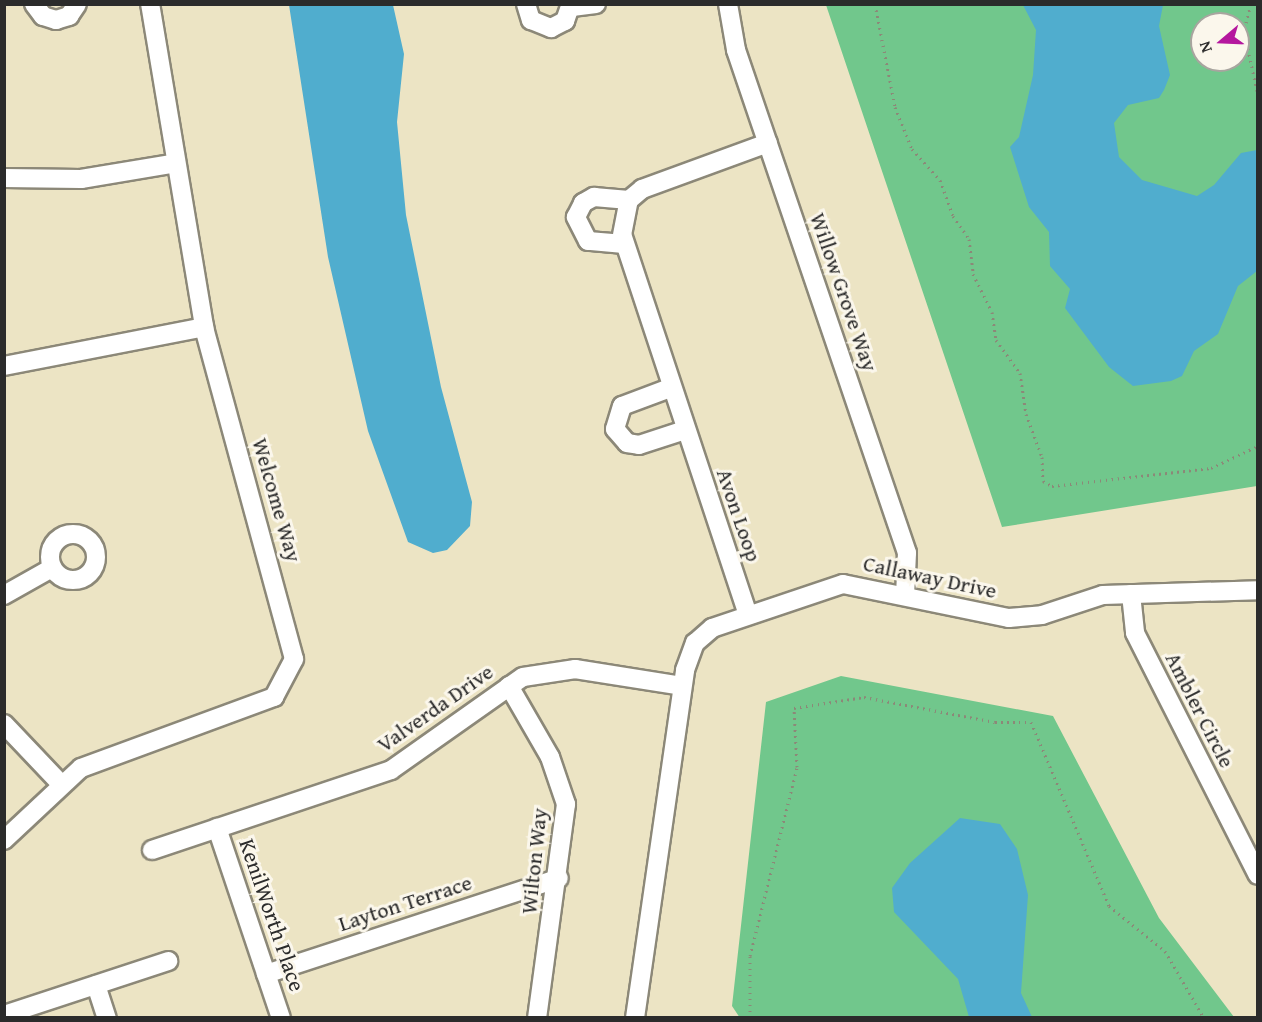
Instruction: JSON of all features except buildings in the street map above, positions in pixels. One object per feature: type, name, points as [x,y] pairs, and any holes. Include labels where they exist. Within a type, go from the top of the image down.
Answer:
[{"type":"street","points":[[34,4],[43,16],[56,20],[69,16],[77,4]]},
{"type":"street","name":"Welcome Way","points":[[4,840],[23,827],[60,783],[100,759],[274,697],[294,659],[204,327],[172,164],[150,4]]},
{"type":"street","points":[[526,4],[531,20],[546,28],[565,21],[572,6],[596,4]]},
{"type":"street","name":"Willow Grove Way","points":[[728,4],[736,50],[904,546],[905,595]]},
{"type":"street","points":[[624,244],[588,241],[576,217],[583,203],[594,197],[629,200],[642,189],[768,143]]},
{"type":"street","points":[[4,178],[81,179],[172,164]]},
{"type":"street","name":"Avon Loop","points":[[629,200],[624,244],[670,388],[748,615]]},
{"type":"street","points":[[4,366],[204,327]]},
{"type":"street","points":[[670,388],[622,406],[615,429],[627,443],[639,445],[685,430]]},
{"type":"street","points":[[4,595],[52,568]]},
{"type":"street","name":"Callaway Drive","points":[[635,1017],[682,686],[689,654],[702,635],[748,615],[843,584],[1009,618],[1131,594],[1257,590]]},
{"type":"street","name":"Ambler Circle","points":[[1131,594],[1135,633],[1257,874]]},
{"type":"street","name":"Valverda Drive","points":[[152,850],[391,770],[509,686],[532,674],[575,669],[682,686]]},
{"type":"street","name":"Wilton Way","points":[[509,686],[550,757],[566,804],[559,878],[537,1017]]},
{"type":"street","points":[[4,724],[60,783]]},
{"type":"street","name":"KenilWorth Place","points":[[217,828],[281,1017]]},
{"type":"street","name":"Layton Terrace","points":[[266,974],[559,878]]},
{"type":"street","points":[[4,1015],[168,961]]},
{"type":"street","points":[[96,984],[107,1017]]},
{"type":"path","points":[[875,4],[895,107],[912,149],[940,180],[953,216],[969,239],[973,274],[992,312],[996,340],[1020,372],[1026,414],[1042,457],[1043,481],[1052,486],[1211,468],[1257,446]]},
{"type":"path","points":[[1251,4],[1244,31],[1257,95]]},
{"type":"path","points":[[750,1017],[750,956],[797,767],[794,708],[864,697],[995,722],[1031,722],[1109,906],[1165,951],[1204,1017]]},
{"type":"green space","points":[[826,5],[1257,5],[1257,486],[1002,527]]},
{"type":"green space","points":[[841,676],[1053,716],[1159,918],[1234,1017],[740,1018],[732,1006],[766,702]]},
{"type":"water","points":[[289,5],[393,5],[404,54],[397,122],[406,215],[441,387],[472,502],[470,526],[447,550],[433,553],[408,542],[368,431],[328,257]]},
{"type":"water","points":[[1023,5],[1163,5],[1159,26],[1170,75],[1164,90],[1159,98],[1128,105],[1114,123],[1119,157],[1142,180],[1197,196],[1214,185],[1241,153],[1257,150],[1257,271],[1238,286],[1218,334],[1194,351],[1182,376],[1171,381],[1133,386],[1109,367],[1065,308],[1070,289],[1050,266],[1049,232],[1029,207],[1010,147],[1019,137],[1033,75],[1036,30]]},
{"type":"water","points":[[960,818],[1000,824],[1017,849],[1028,895],[1021,993],[1032,1017],[969,1017],[958,979],[894,912],[892,888],[910,863]]}]
